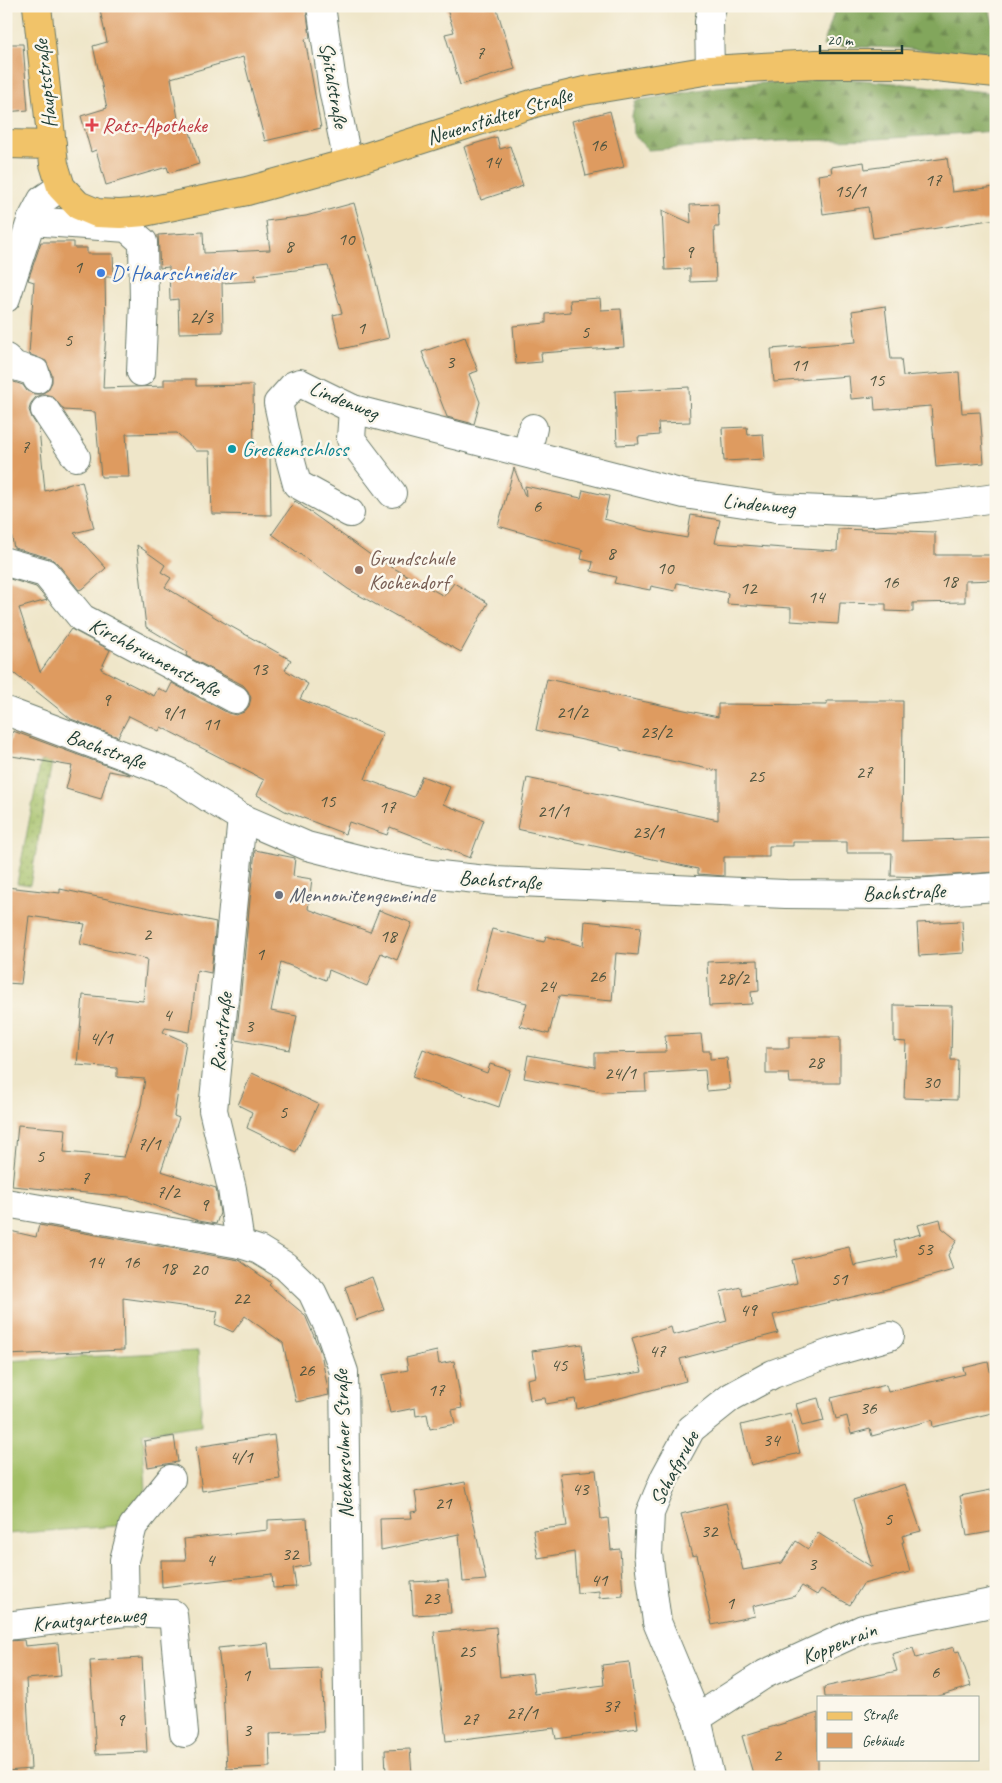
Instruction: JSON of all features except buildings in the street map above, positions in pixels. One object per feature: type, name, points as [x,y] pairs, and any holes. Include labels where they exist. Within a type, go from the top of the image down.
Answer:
[{"type":"main road","name":"Hauptstraße","points":[[6,144],[52,145],[37,6]]},
{"type":"main road","name":"Neuenstädter Straße","points":[[52,145],[54,164],[62,187],[78,205],[97,213],[120,214],[144,212],[247,192],[348,163],[538,102],[584,91],[710,70],[816,64],[905,64],[996,74]]},
{"type":"street","name":"Spitalstraße","points":[[321,6],[348,163]]},
{"type":"street","points":[[710,70],[709,22],[712,6]]},
{"type":"street","points":[[6,298],[31,221],[42,200],[62,187]]},
{"type":"street","points":[[31,221],[127,228],[142,242],[144,301],[141,372]]},
{"type":"street","points":[[6,358],[15,366],[36,375]]},
{"type":"street","name":"Lindenweg","points":[[350,512],[298,484],[290,458],[278,403],[294,385],[300,383],[353,409],[530,440],[684,494],[777,508],[871,512],[996,498]]},
{"type":"street","points":[[353,409],[351,439],[392,493]]},
{"type":"street","points":[[44,410],[76,457]]},
{"type":"street","name":"Kirchbrunnenstraße","points":[[6,562],[45,573],[82,618],[236,699]]},
{"type":"street","name":"Bachstraße","points":[[6,711],[172,774],[242,818],[308,846],[431,874],[495,881],[786,894],[886,896],[996,887]]},
{"type":"street","name":"Rainstraße","points":[[240,1244],[232,1189],[213,1110],[242,818]]},
{"type":"street","name":"Neckarsulmer Straße","points":[[6,1202],[240,1244],[259,1250],[285,1266],[312,1292],[328,1326],[344,1372],[349,1777]]},
{"type":"street","name":"Schafgrube","points":[[710,1777],[696,1718],[657,1622],[648,1554],[650,1513],[665,1476],[691,1428],[731,1397],[773,1374],[833,1352],[890,1336]]},
{"type":"street","points":[[125,1612],[124,1560],[133,1526],[171,1479]]},
{"type":"street","name":"Koppenrain","points":[[696,1718],[765,1674],[863,1629],[996,1602]]},
{"type":"street","name":"Krautgartenweg","points":[[6,1626],[125,1612],[172,1614],[184,1733]]},
{"type":"green space","points":[[836,6],[989,6],[996,37],[996,58],[901,48],[823,46]]},
{"type":"green space","points":[[833,77],[996,93],[996,131],[877,139],[781,141],[648,150],[633,134],[632,116],[635,101],[716,87]]},
{"type":"green space","points":[[41,761],[52,762],[30,885],[17,883]]},
{"type":"green space","points":[[198,1351],[202,1425],[143,1433],[146,1493],[117,1526],[6,1534],[6,1361]]},
{"type":"place","name":"Rats-Apotheke","points":[[92,125]]},
{"type":"place","name":"D‘ Haarschneider","points":[[101,273]]},
{"type":"place","name":"Greckenschloss","points":[[232,449]]},
{"type":"place","name":"Grundschule Kochendorf","points":[[359,570]]},
{"type":"place","name":"Mennonitengemeinde","points":[[279,895]]}]
